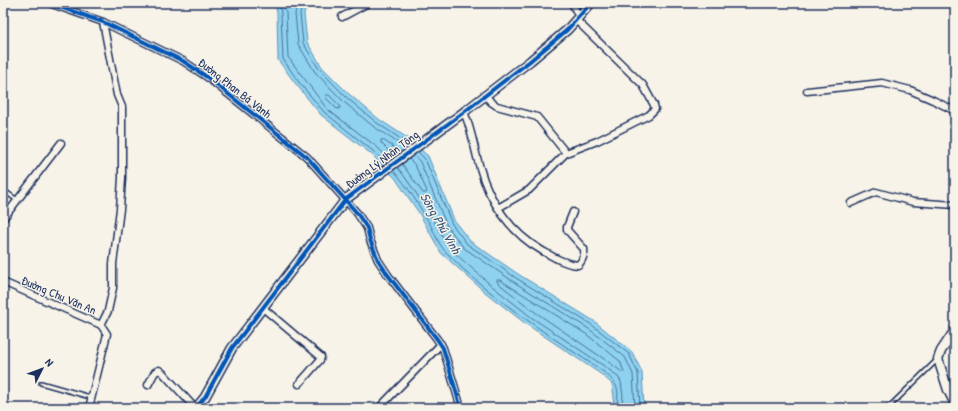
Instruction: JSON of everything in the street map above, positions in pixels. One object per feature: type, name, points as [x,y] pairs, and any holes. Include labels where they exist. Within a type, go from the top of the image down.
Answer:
[{"type":"street","name":"Đường Phan Bá Vành","points":[[49,3],[102,22],[183,61],[207,77],[307,158],[357,212],[367,228],[378,260],[441,344],[461,408]]},
{"type":"street","points":[[342,16],[368,3]]},
{"type":"street","points":[[498,208],[530,190],[566,153],[597,141],[649,115],[655,109],[643,85],[578,18],[572,3]]},
{"type":"street","name":"Đường Lý Nhân Tông","points":[[196,408],[205,397],[232,348],[346,199],[464,112],[530,61],[567,30],[591,3]]},
{"type":"street","points":[[88,408],[107,334],[103,327],[113,288],[113,264],[122,178],[122,107],[117,95],[102,22]]},
{"type":"street","points":[[808,91],[882,83],[910,90],[955,111]]},
{"type":"street","points":[[485,95],[497,106],[537,117],[566,153]]},
{"type":"street","points":[[464,112],[484,181],[498,208],[516,231],[533,245],[561,260],[578,265],[585,252],[567,230],[567,226],[573,212]]},
{"type":"street","points":[[3,219],[61,143]]},
{"type":"street","points":[[851,203],[876,192],[913,202],[955,205]]},
{"type":"street","name":"Đường Chu Văn An","points":[[3,282],[103,327]]},
{"type":"street","points":[[263,308],[321,357],[299,384]]},
{"type":"street","points":[[955,330],[941,351],[938,359],[948,390],[955,404]]},
{"type":"street","points":[[379,408],[441,344]]},
{"type":"street","points":[[148,385],[155,372],[159,370],[196,408]]},
{"type":"lane","points":[[3,190],[17,200]]},
{"type":"lane","points":[[886,408],[891,405],[938,359]]},
{"type":"lane","points":[[41,383],[90,396]]},
{"type":"water","name":"Sông Phú Vinh","points":[[275,3],[308,3],[304,14],[307,42],[322,67],[350,95],[380,120],[409,139],[428,156],[455,222],[470,241],[518,274],[594,321],[632,352],[642,372],[644,408],[612,408],[614,397],[612,384],[602,375],[526,324],[486,293],[441,253],[419,213],[395,178],[371,154],[321,115],[278,60],[277,13]]},
{"type":"cycle path","points":[[49,3],[103,22],[183,61],[207,77],[307,157],[357,213],[367,228],[378,260],[443,348],[461,408]]},
{"type":"cycle path","points":[[196,408],[205,397],[232,348],[346,199],[464,112],[530,61],[567,30],[591,3]]}]
